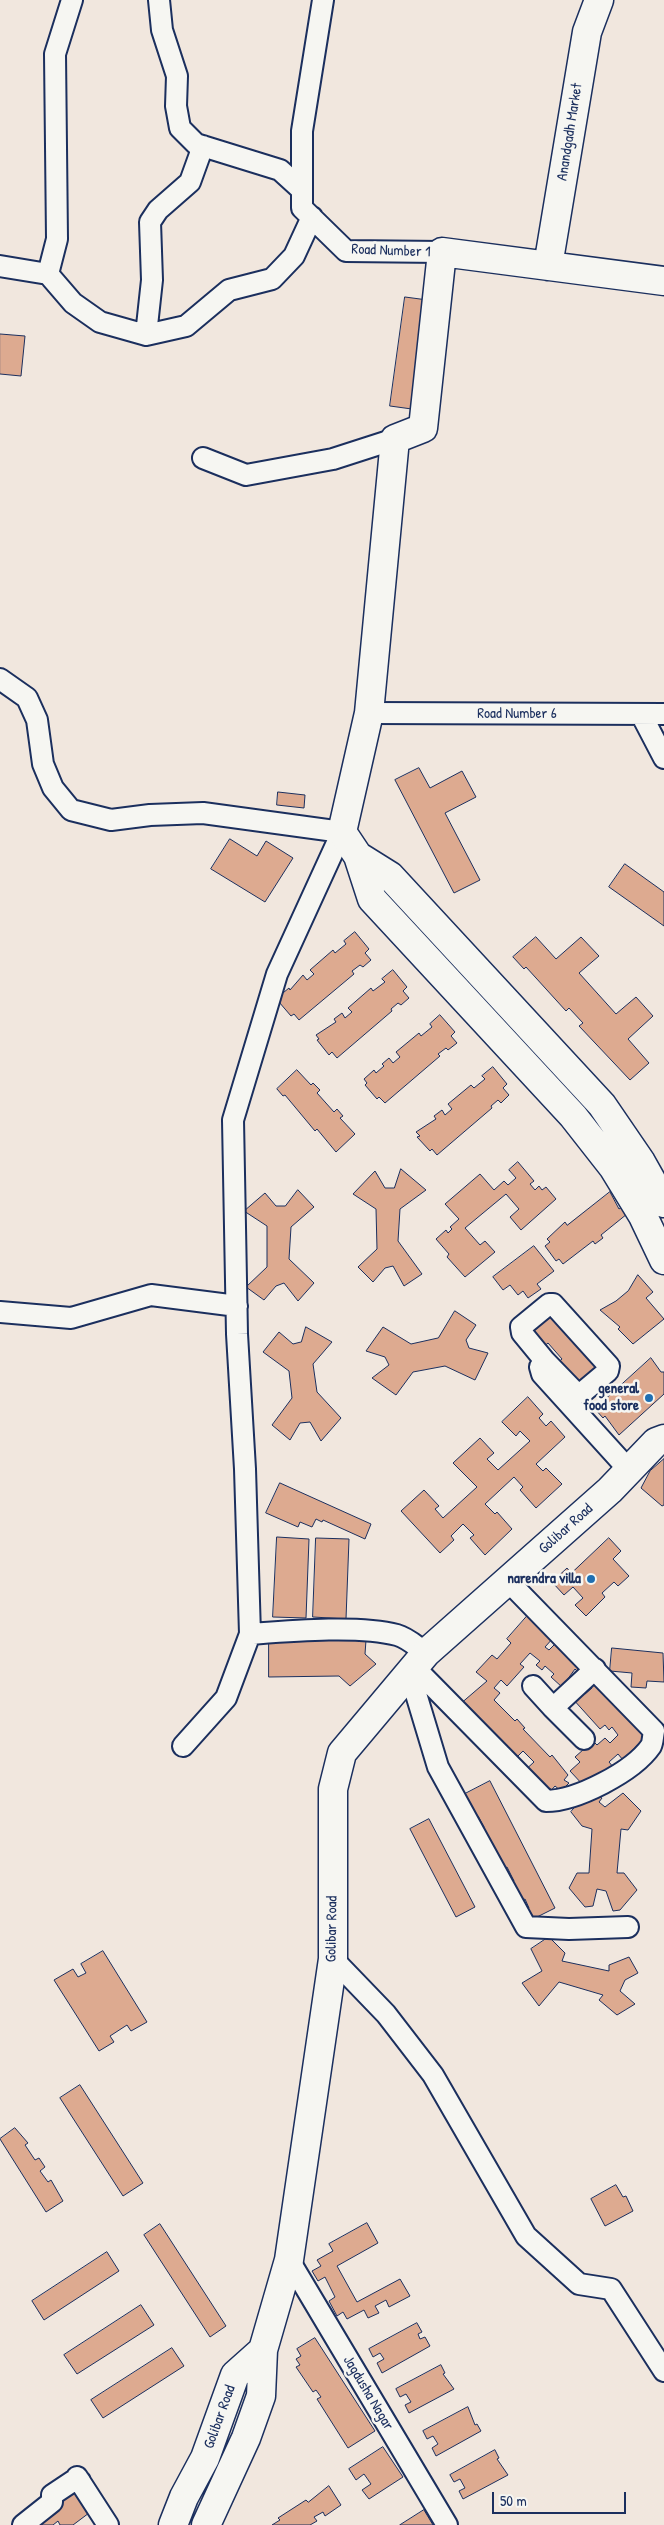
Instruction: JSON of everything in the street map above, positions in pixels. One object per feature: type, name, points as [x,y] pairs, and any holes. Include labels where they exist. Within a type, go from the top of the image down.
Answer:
[{"type":"street","points":[[48,274],[57,239],[55,54],[72,0]]},
{"type":"street","points":[[159,0],[162,30],[177,76],[176,106],[180,128],[196,144],[280,170],[302,190]]},
{"type":"street","name":"Road Number 1","points":[[323,0],[302,130],[302,208],[346,251],[442,252],[664,281]]},
{"type":"street","name":"Anandgadh Market","points":[[548,266],[587,32],[599,0]]},
{"type":"street","points":[[146,335],[152,280],[150,222],[158,210],[190,182],[203,146]]},
{"type":"street","points":[[0,266],[48,274],[73,303],[100,322],[146,335],[186,326],[229,290],[272,279],[294,256],[312,217]]},
{"type":"street","points":[[203,458],[246,475],[332,459],[423,428],[442,252]]},
{"type":"street","points":[[183,1746],[226,1698],[250,1634],[237,1306],[233,1120],[277,974],[342,832],[369,713],[395,439]]},
{"type":"street","points":[[0,679],[27,698],[37,720],[43,764],[53,788],[71,810],[111,820],[150,815],[203,813],[342,832],[358,856],[372,899],[573,1116],[624,1160],[664,1204]]},
{"type":"street","name":"Road Number 6","points":[[369,713],[664,714]]},
{"type":"street","points":[[641,714],[664,758]]},
{"type":"street","points":[[358,856],[390,876],[602,1105],[624,1160],[643,1216],[664,1260]]},
{"type":"street","points":[[418,950],[441,930]]},
{"type":"street","points":[[496,1033],[516,1014]]},
{"type":"street","points":[[0,1312],[72,1318],[151,1295],[237,1306]]},
{"type":"street","points":[[549,1304],[553,1304],[609,1366],[608,1371],[583,1392],[576,1393],[545,1360],[522,1333],[521,1327],[549,1304]]},
{"type":"street","points":[[545,1360],[540,1366],[542,1374],[629,1470]]},
{"type":"street","name":"Golibar Road","points":[[173,2525],[184,2497],[205,2458],[235,2375],[263,2350],[289,2260],[333,1959],[333,1789],[342,1753],[417,1665],[610,1490],[656,1442],[664,1438]]},
{"type":"street","points":[[417,1665],[546,1801],[557,1801],[604,1784],[629,1767],[652,1745],[654,1731],[508,1581]]},
{"type":"street","points":[[250,1634],[298,1630],[386,1633],[404,1637],[417,1665],[438,1767],[526,1928],[628,1927]]},
{"type":"street","points":[[553,1708],[594,1669]]},
{"type":"street","points":[[533,1686],[584,1739]]},
{"type":"street","points":[[333,1959],[386,2014],[433,2074],[526,2236],[579,2284],[611,2289],[664,2371]]},
{"type":"street","name":"Jagdusha Nagar","points":[[289,2260],[447,2525]]},
{"type":"street","points":[[206,2525],[246,2438],[262,2396],[263,2350]]},
{"type":"street","points":[[205,2458],[228,2479]]},
{"type":"street","points":[[23,2525],[52,2502],[52,2495],[76,2480],[99,2523]]},
{"type":"building","points":[[405,297],[435,301],[419,410],[390,406]]},
{"type":"building","points":[[0,334],[25,336],[21,376],[0,374]]},
{"type":"building","points":[[419,768],[430,788],[462,771],[476,797],[445,813],[480,880],[454,893],[395,780]]},
{"type":"building","points":[[278,792],[305,795],[304,808],[277,805]]},
{"type":"building","points":[[230,839],[257,856],[266,841],[293,858],[265,902],[211,869]]},
{"type":"building","points":[[625,864],[664,892],[664,926],[609,887]]},
{"type":"building","points":[[355,932],[369,949],[365,953],[371,960],[363,967],[360,965],[352,971],[354,974],[299,1020],[294,1014],[291,1016],[279,1002],[281,1001],[278,997],[289,988],[290,990],[303,975],[307,980],[314,974],[310,970],[333,950],[335,953],[346,944],[344,941]]},
{"type":"building","points":[[536,937],[556,959],[581,937],[599,956],[579,973],[616,1014],[636,997],[653,1016],[628,1039],[649,1063],[630,1080],[579,1026],[583,1023],[569,1008],[566,1011],[526,967],[524,969],[513,957]]},
{"type":"building","points":[[393,970],[407,987],[403,991],[409,998],[401,1005],[398,1003],[391,1009],[392,1011],[337,1058],[332,1052],[329,1055],[317,1040],[319,1039],[316,1035],[336,1022],[334,1019],[342,1013],[345,1018],[352,1012],[348,1008],[371,988],[373,991],[385,982],[382,979]]},
{"type":"building","points":[[440,1015],[455,1032],[451,1036],[457,1043],[448,1050],[446,1048],[438,1054],[440,1056],[385,1103],[379,1097],[377,1099],[365,1085],[367,1083],[364,1079],[374,1070],[376,1073],[389,1058],[393,1063],[400,1057],[396,1052],[419,1033],[421,1036],[432,1027],[430,1024]]},
{"type":"building","points":[[493,1067],[507,1084],[503,1088],[509,1095],[501,1103],[498,1100],[491,1106],[492,1108],[437,1155],[432,1149],[430,1151],[417,1137],[420,1136],[416,1132],[436,1119],[434,1116],[442,1110],[445,1115],[452,1109],[448,1104],[471,1085],[474,1088],[485,1079],[482,1076]]},
{"type":"building","points":[[297,1070],[311,1085],[313,1083],[320,1090],[317,1093],[334,1112],[337,1109],[343,1116],[340,1118],[355,1134],[336,1152],[317,1129],[315,1131],[285,1095],[283,1096],[277,1089]]},
{"type":"building","points":[[518,1162],[534,1181],[530,1184],[535,1190],[539,1186],[542,1190],[546,1187],[556,1199],[521,1230],[510,1217],[519,1209],[506,1194],[465,1228],[480,1245],[485,1241],[495,1252],[465,1277],[447,1257],[449,1254],[436,1239],[446,1230],[448,1233],[452,1229],[450,1227],[459,1219],[445,1204],[480,1174],[494,1190],[504,1181],[508,1185],[516,1178],[509,1170]]},
{"type":"building","points":[[401,1169],[426,1190],[400,1209],[398,1241],[422,1274],[404,1286],[393,1266],[385,1268],[373,1282],[358,1267],[377,1249],[376,1209],[353,1194],[375,1171],[385,1188],[394,1188]]},
{"type":"building","points":[[298,1190],[314,1207],[291,1227],[289,1259],[314,1283],[298,1301],[284,1283],[276,1286],[264,1300],[246,1287],[267,1267],[267,1226],[244,1211],[265,1193],[276,1206],[285,1206]]},
{"type":"building","points":[[610,1192],[619,1209],[622,1207],[627,1214],[601,1235],[603,1238],[595,1244],[593,1241],[563,1264],[559,1259],[556,1261],[545,1246],[550,1242],[547,1239],[565,1222],[567,1225]]},
{"type":"building","points":[[534,1246],[554,1271],[537,1284],[541,1289],[528,1298],[523,1291],[518,1295],[510,1285],[503,1290],[493,1277]]},
{"type":"building","points":[[638,1275],[653,1292],[646,1298],[664,1319],[633,1344],[618,1329],[620,1327],[600,1310],[616,1301],[628,1291]]},
{"type":"building","points":[[552,1307],[606,1367],[576,1388],[555,1365],[562,1359],[548,1343],[541,1349],[525,1332],[532,1325],[536,1329],[549,1317]]},
{"type":"building","points":[[455,1311],[476,1325],[466,1340],[469,1348],[488,1353],[475,1380],[445,1366],[413,1372],[396,1395],[372,1378],[389,1365],[385,1357],[366,1351],[383,1327],[411,1344],[438,1338]]},
{"type":"building","points":[[306,1327],[332,1342],[313,1364],[317,1392],[341,1418],[321,1441],[310,1422],[300,1423],[290,1440],[272,1425],[292,1398],[289,1371],[263,1352],[279,1332],[293,1344],[301,1342]]},
{"type":"building","points":[[651,1358],[661,1372],[664,1372],[664,1394],[619,1435],[605,1416],[603,1418],[595,1409]]},
{"type":"building","points":[[528,1397],[543,1414],[539,1418],[546,1426],[551,1421],[565,1437],[536,1464],[543,1471],[546,1468],[562,1484],[536,1508],[520,1490],[523,1487],[514,1477],[485,1504],[495,1514],[497,1512],[512,1529],[485,1555],[470,1538],[474,1535],[463,1524],[451,1536],[454,1540],[440,1553],[401,1511],[424,1490],[439,1506],[435,1509],[443,1518],[477,1487],[453,1463],[480,1438],[494,1453],[487,1459],[498,1470],[530,1441],[520,1431],[516,1436],[502,1422]]},
{"type":"building","points":[[664,1459],[664,1505],[662,1506],[641,1488],[650,1471]]},
{"type":"building","points":[[280,1483],[371,1524],[365,1539],[323,1520],[322,1522],[316,1519],[312,1527],[300,1522],[298,1527],[266,1513]]},
{"type":"building","points":[[277,1537],[309,1539],[306,1618],[273,1617]]},
{"type":"building","points":[[316,1538],[349,1539],[346,1619],[313,1617]]},
{"type":"building","name":"narendra villa","points":[[609,1538],[621,1551],[613,1559],[629,1576],[618,1586],[614,1582],[602,1593],[605,1597],[586,1616],[575,1605],[583,1598],[573,1587],[564,1595],[552,1582],[567,1568],[571,1573]]},
{"type":"building","points":[[529,1614],[554,1637],[545,1647],[549,1650],[558,1641],[583,1664],[577,1671],[575,1669],[562,1687],[551,1677],[554,1674],[545,1666],[542,1670],[536,1665],[540,1661],[530,1653],[520,1664],[524,1667],[507,1686],[501,1680],[494,1688],[500,1693],[494,1700],[515,1721],[517,1719],[525,1728],[523,1729],[550,1757],[552,1755],[568,1775],[564,1780],[569,1783],[561,1791],[555,1786],[547,1795],[523,1772],[534,1762],[523,1751],[512,1762],[459,1705],[487,1681],[476,1672],[492,1655],[497,1659],[511,1643],[507,1639]]},
{"type":"building","points":[[269,1640],[366,1640],[365,1654],[376,1664],[350,1686],[339,1676],[269,1677]]},
{"type":"building","points":[[612,1648],[663,1653],[664,1682],[647,1681],[646,1688],[631,1687],[632,1673],[610,1671]]},
{"type":"building","points":[[595,1676],[648,1734],[623,1760],[618,1754],[609,1762],[614,1768],[584,1786],[570,1771],[580,1762],[575,1757],[593,1741],[597,1745],[605,1738],[610,1743],[618,1735],[612,1727],[609,1730],[605,1725],[600,1729],[572,1698],[581,1690],[585,1694],[592,1688],[588,1683]]},
{"type":"building","points":[[490,1781],[555,1908],[529,1921],[523,1911],[529,1908],[525,1899],[519,1902],[509,1884],[514,1881],[507,1867],[502,1870],[481,1829],[484,1827],[478,1816],[475,1818],[463,1795]]},
{"type":"building","points":[[588,1792],[602,1798],[599,1802],[605,1807],[623,1793],[641,1811],[628,1830],[621,1829],[617,1873],[624,1873],[637,1890],[620,1910],[613,1911],[606,1891],[597,1889],[593,1906],[585,1907],[569,1888],[577,1873],[589,1873],[592,1829],[582,1826],[571,1812]]},
{"type":"building","points":[[429,1819],[475,1907],[456,1917],[410,1829]]},
{"type":"building","points":[[549,1937],[565,1953],[562,1961],[609,1971],[609,1965],[629,1957],[638,1973],[625,1980],[620,1991],[635,2004],[617,2015],[599,2000],[603,1995],[559,1982],[539,2006],[522,1983],[542,1971],[531,1949]]},
{"type":"building","points":[[103,1951],[147,2022],[131,2031],[127,2025],[110,2036],[114,2042],[99,2051],[54,1980],[73,1969],[78,1977],[86,1973],[81,1964]]},
{"type":"building","points":[[80,2085],[143,2183],[123,2196],[60,2098]]},
{"type":"building","points":[[15,2128],[28,2143],[25,2145],[35,2160],[39,2158],[45,2167],[40,2171],[48,2182],[51,2180],[63,2201],[46,2212],[0,2139]]},
{"type":"building","points":[[616,2185],[623,2197],[626,2196],[633,2211],[605,2226],[591,2199]]},
{"type":"building","points":[[367,2223],[378,2243],[337,2266],[357,2302],[400,2279],[410,2296],[389,2307],[386,2300],[375,2306],[379,2313],[368,2318],[364,2310],[347,2319],[343,2312],[337,2316],[329,2301],[335,2297],[325,2277],[318,2281],[312,2271],[321,2266],[317,2260],[333,2251],[329,2244]]},
{"type":"building","points":[[160,2224],[226,2326],[210,2337],[144,2235]]},
{"type":"building","points":[[107,2252],[119,2271],[44,2320],[32,2301]]},
{"type":"building","points":[[141,2305],[154,2325],[77,2374],[64,2355]]},
{"type":"building","points":[[417,2323],[422,2332],[418,2334],[420,2339],[425,2337],[430,2346],[382,2373],[377,2363],[384,2359],[380,2353],[373,2357],[369,2349]]},
{"type":"building","points":[[315,2338],[375,2431],[348,2448],[317,2399],[321,2397],[316,2390],[313,2392],[296,2367],[300,2365],[296,2359],[301,2356],[297,2349]]},
{"type":"building","points":[[172,2348],[184,2366],[103,2418],[91,2400]]},
{"type":"building","points":[[441,2365],[445,2373],[443,2374],[454,2389],[409,2413],[405,2405],[411,2402],[406,2394],[400,2397],[396,2389]]},
{"type":"building","points":[[468,2407],[475,2425],[477,2424],[481,2431],[436,2456],[432,2448],[438,2444],[433,2436],[427,2439],[423,2431]]},
{"type":"building","points":[[383,2447],[403,2477],[369,2499],[362,2490],[371,2484],[364,2474],[356,2480],[349,2469]]},
{"type":"building","points":[[495,2450],[499,2458],[497,2459],[508,2475],[463,2499],[459,2491],[465,2488],[460,2479],[454,2482],[450,2475]]},
{"type":"building","points":[[329,2486],[341,2505],[325,2516],[323,2512],[314,2517],[317,2521],[310,2525],[272,2525],[280,2520],[278,2518],[306,2500],[308,2502]]},
{"type":"building","points":[[72,2488],[89,2513],[73,2525],[60,2525],[58,2521],[53,2525],[39,2525],[48,2518],[44,2512],[54,2496]]},
{"type":"building","points":[[424,2510],[433,2525],[400,2525]]},
{"type":"place","name":"general food store","points":[[649,1398]]},
{"type":"place","name":"narendra villa","points":[[591,1579]]}]
